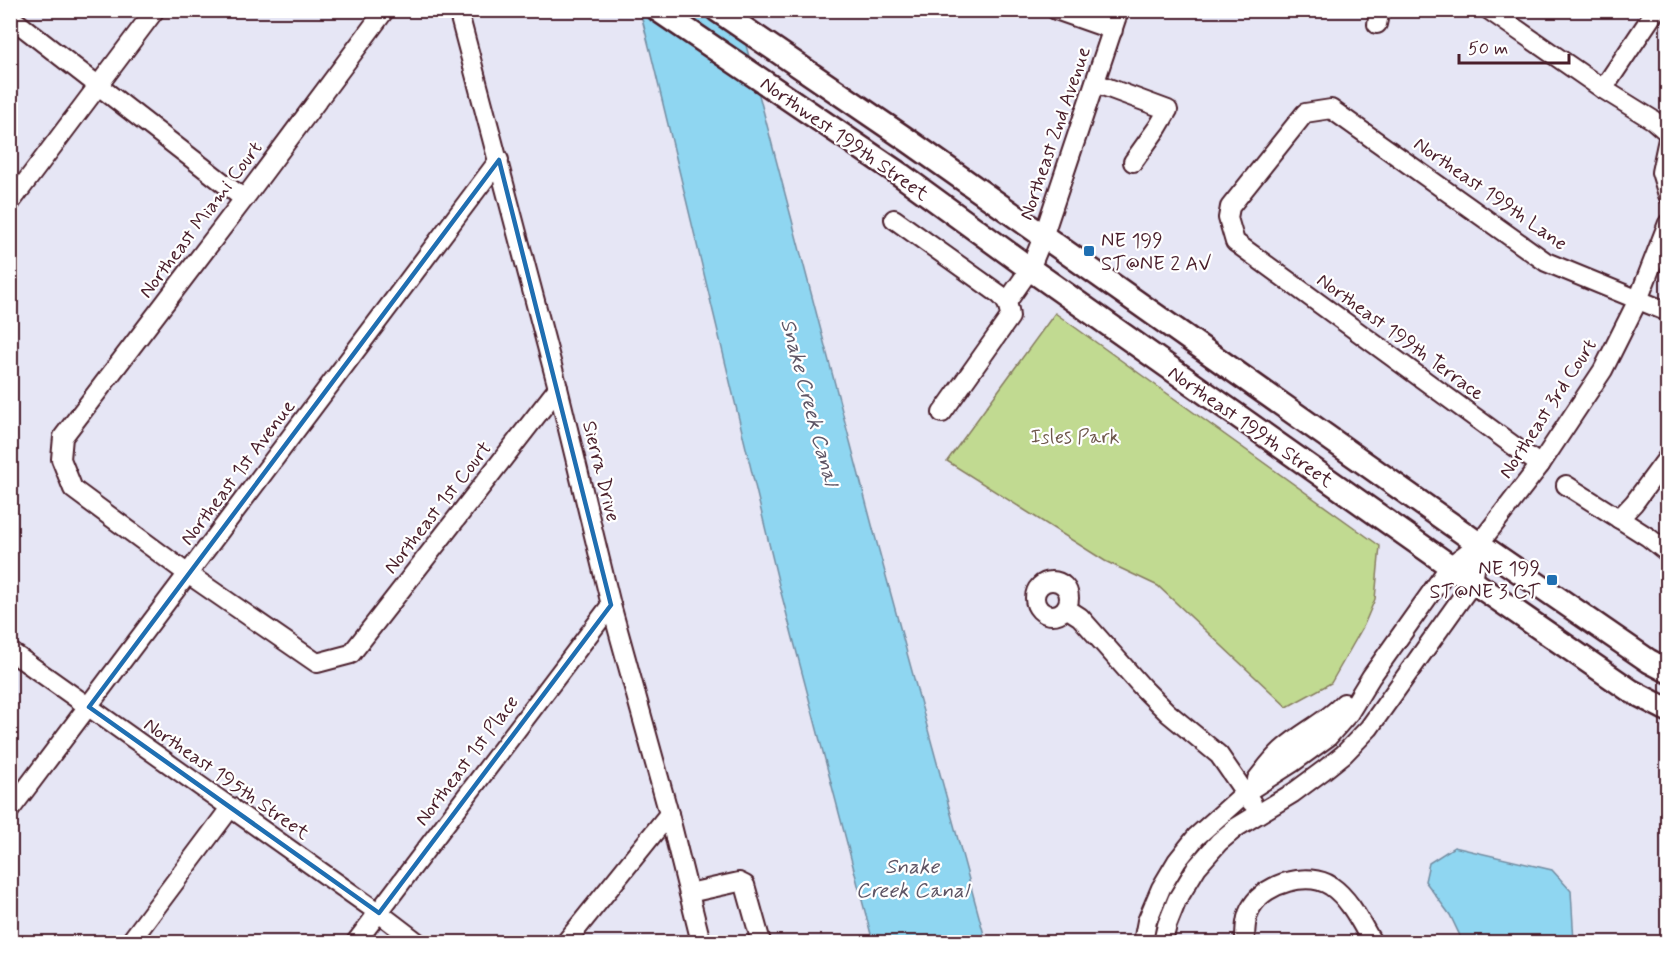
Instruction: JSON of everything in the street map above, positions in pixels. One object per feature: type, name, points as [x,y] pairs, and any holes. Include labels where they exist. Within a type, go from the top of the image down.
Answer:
[{"type":"main road","name":"Northwest 199th Street","points":[[658,10],[901,175],[1029,269]]},
{"type":"main road","name":"Northwest 199th Street","points":[[717,10],[909,141],[1043,237]]},
{"type":"main road","name":"Northeast 199th Street","points":[[1043,237],[1479,544],[1649,661],[1668,671]]},
{"type":"main road","name":"Northeast 199th Street","points":[[1029,269],[1473,582],[1631,691],[1668,710]]},
{"type":"street","points":[[10,203],[155,10]]},
{"type":"street","name":"Northeast Miami Court","points":[[188,574],[73,489],[61,459],[63,437],[385,10]]},
{"type":"street","name":"Sierra Drive","points":[[459,10],[558,388],[611,604],[669,814],[701,942]]},
{"type":"street","points":[[1056,10],[1113,30]]},
{"type":"street","name":"Northeast 2nd Avenue","points":[[1007,302],[1029,269],[1043,237],[1119,10]]},
{"type":"street","points":[[1489,10],[1653,120],[1668,133]]},
{"type":"street","points":[[1604,89],[1656,10]]},
{"type":"street","points":[[10,16],[244,199]]},
{"type":"street","points":[[1095,83],[1167,110],[1158,128],[1134,162]]},
{"type":"street","name":"Northeast 199th Lane","points":[[1235,242],[1228,218],[1230,207],[1305,113],[1331,109],[1546,262],[1639,296],[1668,302]]},
{"type":"street","points":[[1668,139],[1661,172],[1668,195]]},
{"type":"street","name":"Northeast 1st Avenue","points":[[10,810],[499,160]]},
{"type":"street","points":[[894,219],[999,294],[1010,308],[1010,317],[942,413]]},
{"type":"street","name":"Northeast 3rd Court","points":[[1479,544],[1540,465],[1603,370],[1639,296],[1668,223]]},
{"type":"street","name":"Northeast 199th Terrace","points":[[1235,242],[1540,465]]},
{"type":"street","name":"Northeast 199th Lane","points":[[1639,296],[1668,312]]},
{"type":"street","name":"Northeast 1st Court","points":[[188,574],[317,663],[351,654],[558,388]]},
{"type":"street","points":[[1619,519],[1634,503],[1668,457]]},
{"type":"street","points":[[1566,485],[1648,537],[1668,553]]},
{"type":"street","points":[[1245,793],[1328,737],[1349,713],[1371,677],[1450,566],[1479,544]]},
{"type":"street","points":[[1162,942],[1177,900],[1197,867],[1219,842],[1237,827],[1300,788],[1345,753],[1378,716],[1473,582],[1479,544]]},
{"type":"street","name":"Northeast 1st Place","points":[[356,942],[611,604]]},
{"type":"street","points":[[1066,608],[1080,617],[1168,713],[1219,755],[1260,814]]},
{"type":"street","name":"Northeast 195th Street","points":[[10,651],[417,942]]},
{"type":"street","points":[[1143,942],[1147,921],[1158,896],[1178,861],[1196,837],[1245,793],[1280,751],[1327,719],[1371,677]]},
{"type":"street","points":[[1328,737],[1331,744],[1345,753]]},
{"type":"street","points":[[130,942],[231,807]]},
{"type":"street","points":[[566,942],[669,814]]},
{"type":"street","points":[[1245,942],[1245,925],[1251,907],[1265,891],[1281,883],[1305,879],[1328,884],[1341,894],[1372,942]]},
{"type":"street","points":[[689,893],[740,882],[745,885],[761,942]]},
{"type":"highlighted area","points":[[499,160],[611,605],[379,913],[89,707]]},
{"type":"green space","name":"Isles Park","points":[[1055,313],[1380,546],[1375,599],[1364,625],[1331,683],[1287,707],[1158,586],[1105,561],[947,461]]},
{"type":"water","name":"Snake Creek Canal","points":[[640,11],[737,11],[872,525],[986,942],[873,942],[779,585]]},
{"type":"water","points":[[1454,847],[1552,870],[1571,891],[1574,942],[1463,942],[1450,915],[1425,881],[1429,863]]},
{"type":"place","name":"NE 199 ST@NE 2 AV","points":[[1089,251]]},
{"type":"place","name":"NE 199 ST@NE 3 CT","points":[[1552,580]]}]
